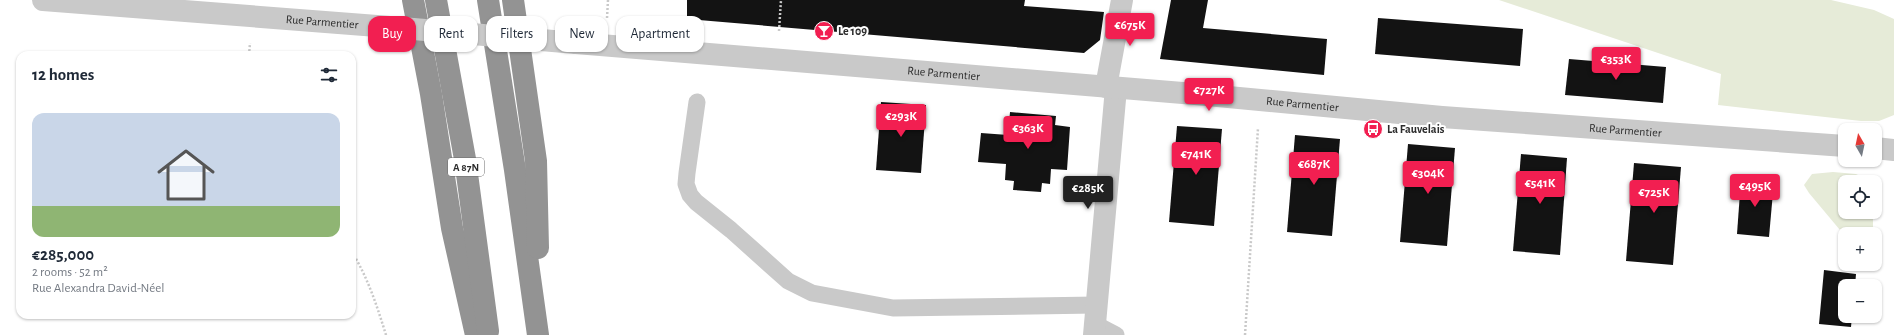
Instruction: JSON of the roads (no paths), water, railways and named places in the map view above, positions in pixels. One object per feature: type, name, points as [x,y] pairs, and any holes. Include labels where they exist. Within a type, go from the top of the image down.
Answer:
[{"type":"highway","points":[[413,0],[431,94],[452,228],[476,335]]},
{"type":"highway","name":"A 87N","points":[[436,0],[465,159],[488,335]]},
{"type":"highway","points":[[488,0],[539,335]]},
{"type":"highway","points":[[513,0],[536,161],[539,335]]},
{"type":"street","name":"Rue Parmentier","points":[[43,0],[357,24],[1207,95],[1442,117],[1838,145]]},
{"type":"street","points":[[1095,321],[1111,88],[1122,0]]},
{"type":"street","points":[[1882,149],[1894,150]]},
{"type":"lane","points":[[698,102],[687,172],[686,184],[690,195],[696,202],[731,230],[788,281],[812,293],[893,308],[1095,321],[1116,335]]},
{"type":"place","name":"Le 109","points":[[824,31]]},
{"type":"place","name":"La Fauvelais","points":[[1373,129]]}]
